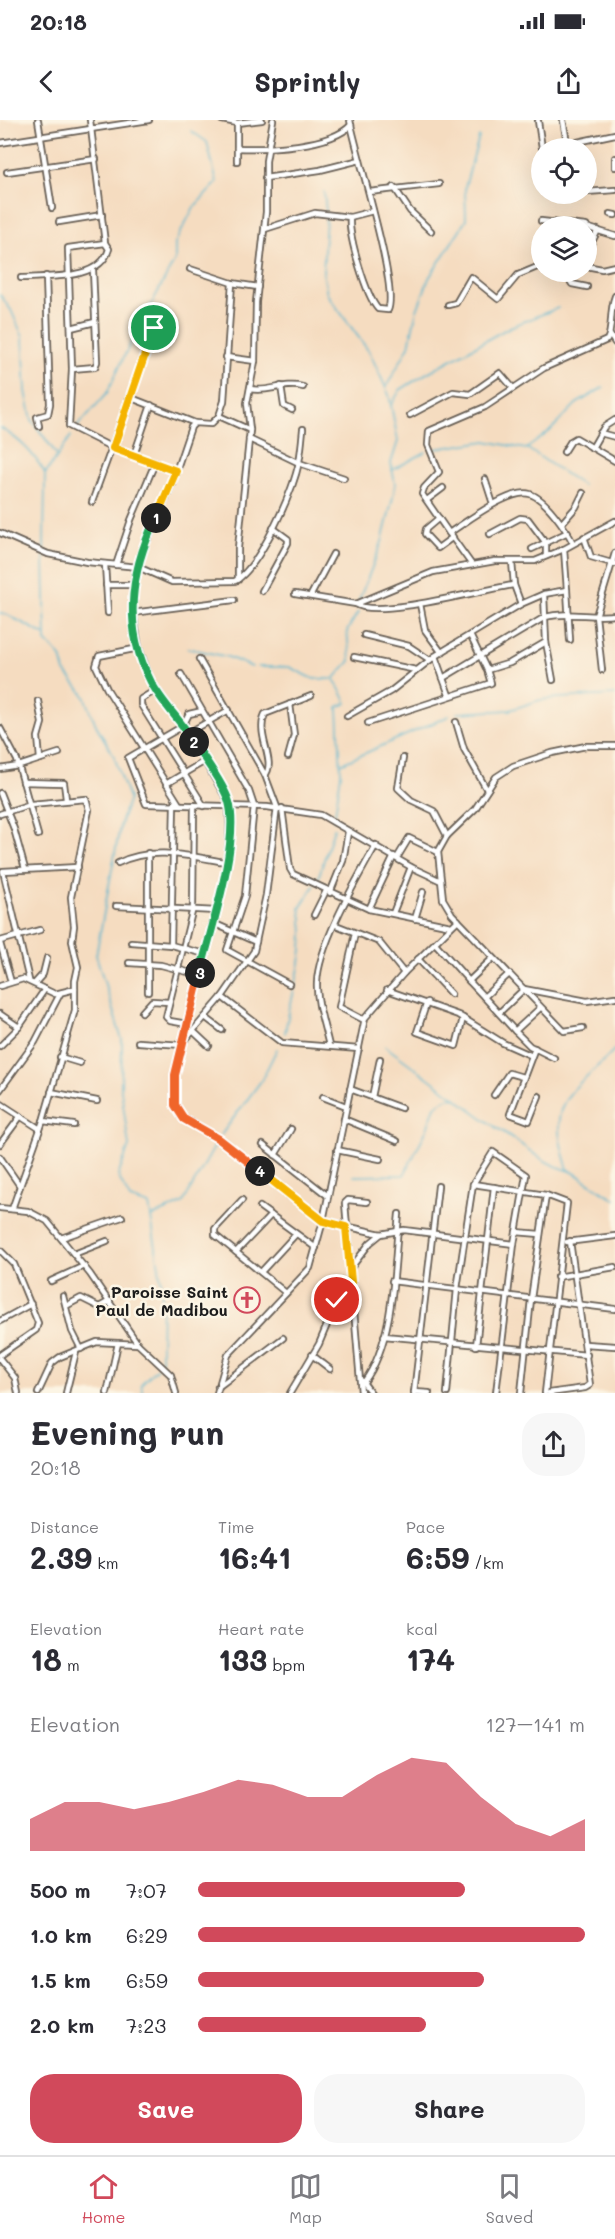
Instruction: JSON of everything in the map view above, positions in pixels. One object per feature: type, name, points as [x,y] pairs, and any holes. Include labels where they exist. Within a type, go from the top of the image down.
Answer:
[{"type":"street","points":[[38,120],[43,165],[52,208]]},
{"type":"street","points":[[21,278],[93,270],[107,255],[109,249],[105,243],[90,120]]},
{"type":"street","points":[[0,143],[149,120]]},
{"type":"street","points":[[222,120],[237,123],[262,120]]},
{"type":"street","points":[[238,580],[250,430],[247,403],[255,361],[258,287],[265,229],[268,149],[273,120]]},
{"type":"street","points":[[563,120],[566,138]]},
{"type":"street","points":[[538,121],[541,138]]},
{"type":"street","points":[[237,123],[237,161]]},
{"type":"street","points":[[237,148],[268,149],[338,135],[350,123],[369,192],[391,297],[390,306],[386,310],[378,309],[366,289],[351,235],[350,217]]},
{"type":"street","points":[[597,139],[615,134]]},
{"type":"street","points":[[615,158],[615,167]]},
{"type":"street","points":[[7,172],[96,159]]},
{"type":"street","points":[[266,178],[360,160]]},
{"type":"street","points":[[369,192],[394,187],[439,184]]},
{"type":"street","points":[[394,187],[410,211],[431,231]]},
{"type":"street","points":[[597,191],[615,190]]},
{"type":"street","points":[[265,229],[315,213],[350,217],[373,211]]},
{"type":"street","points":[[59,222],[102,215]]},
{"type":"street","points":[[598,230],[615,236]]},
{"type":"street","points":[[105,243],[68,248],[72,369],[69,426],[113,448],[176,471]]},
{"type":"street","points":[[597,268],[615,266]]},
{"type":"street","points":[[190,269],[232,283],[258,287]]},
{"type":"street","points":[[72,369],[95,367],[93,270]]},
{"type":"street","points":[[448,305],[456,303],[471,277],[498,299],[518,275],[531,270]]},
{"type":"street","points":[[39,426],[37,417],[48,414],[50,404],[46,276]]},
{"type":"street","points":[[571,282],[587,287]]},
{"type":"street","points":[[129,397],[195,423],[207,425],[219,416],[224,401],[232,283]]},
{"type":"street","points":[[615,296],[609,313],[610,334],[615,343]]},
{"type":"street","points":[[71,328],[95,322]]},
{"type":"street","points":[[92,502],[154,328]]},
{"type":"street","points":[[472,564],[422,492],[439,472],[428,444],[429,431],[485,407],[558,360],[600,345],[610,334]]},
{"type":"street","points":[[226,357],[255,361]]},
{"type":"street","points":[[410,415],[453,392],[470,394],[500,373],[513,388]]},
{"type":"street","points":[[250,389],[260,391],[281,386],[303,387]]},
{"type":"street","points":[[281,386],[284,406],[292,410]]},
{"type":"street","points":[[134,455],[152,405]]},
{"type":"street","points":[[219,416],[250,430]]},
{"type":"street","points":[[592,448],[600,433],[615,420]]},
{"type":"street","points":[[195,423],[138,567],[133,585],[132,613],[142,663],[156,690],[188,733],[205,761],[228,801],[229,807],[225,862],[217,910],[187,1024],[173,1090],[175,1105],[180,1115],[219,1139],[323,1221],[381,1234],[398,1231],[433,1233],[514,1244]]},
{"type":"street","points":[[0,533],[48,554],[138,567],[180,584],[224,583],[238,580],[253,564],[290,490],[299,463],[303,429]]},
{"type":"street","points":[[600,433],[615,437]]},
{"type":"street","points":[[249,439],[299,463],[344,478]]},
{"type":"street","points":[[564,452],[573,439],[615,461]]},
{"type":"street","points":[[116,565],[131,520],[155,463]]},
{"type":"street","points":[[485,479],[494,504]]},
{"type":"street","points":[[427,500],[443,488]]},
{"type":"street","points":[[562,523],[576,507],[583,493]]},
{"type":"street","points":[[440,518],[426,529],[425,534],[438,548],[451,535],[494,504],[530,494],[562,523],[573,543]]},
{"type":"street","points":[[490,534],[524,518],[531,522],[546,543],[546,556]]},
{"type":"street","points":[[356,604],[422,576],[495,561],[526,563],[564,549],[615,520]]},
{"type":"street","points":[[262,591],[288,543],[288,539],[273,528]]},
{"type":"street","points":[[532,549],[568,532]]},
{"type":"street","points":[[584,537],[591,556],[614,563]]},
{"type":"street","points":[[564,549],[570,640]]},
{"type":"street","points":[[602,669],[596,616],[614,563],[615,553]]},
{"type":"street","points":[[311,595],[333,554]]},
{"type":"street","points":[[512,562],[514,585],[521,604]]},
{"type":"street","points":[[105,564],[108,613]]},
{"type":"street","points":[[106,585],[133,585]]},
{"type":"street","points":[[295,594],[356,604],[365,609],[420,604],[479,590],[514,585]]},
{"type":"street","points":[[347,716],[391,691],[433,658],[521,604],[544,594],[567,590]]},
{"type":"street","points":[[544,594],[546,642],[554,680]]},
{"type":"street","points":[[132,613],[234,600]]},
{"type":"street","points":[[420,604],[425,630],[442,653]]},
{"type":"street","points":[[442,678],[544,617],[570,614],[615,615]]},
{"type":"street","points":[[364,635],[410,646],[433,658],[449,695]]},
{"type":"street","points":[[368,723],[491,683],[481,654],[470,635]]},
{"type":"street","points":[[487,670],[510,663],[546,642]]},
{"type":"street","points":[[139,648],[99,656],[96,666],[106,689],[145,748],[177,804],[173,853],[171,945]]},
{"type":"street","points":[[354,657],[416,670]]},
{"type":"street","points":[[199,659],[266,775],[280,808],[291,872],[328,892],[369,909],[451,926]]},
{"type":"street","points":[[182,674],[249,791],[254,806],[245,896],[228,951],[289,984]]},
{"type":"street","points":[[156,690],[140,702],[204,806]]},
{"type":"street","points":[[266,775],[269,767],[260,726],[266,714],[311,696]]},
{"type":"street","points":[[38,701],[42,723],[38,737],[40,759]]},
{"type":"street","points":[[288,756],[294,735],[290,704]]},
{"type":"street","points":[[188,733],[229,710]]},
{"type":"street","points":[[202,711],[189,714],[183,726],[130,756],[128,761],[146,804],[254,806],[321,815],[411,867],[441,881]]},
{"type":"street","points":[[456,722],[464,749],[487,790]]},
{"type":"street","points":[[0,728],[19,766],[38,835]]},
{"type":"street","points":[[583,1028],[566,1032],[540,1008],[458,920],[443,899],[438,852],[447,836],[475,809],[487,790],[504,771],[530,760],[586,746],[615,746]]},
{"type":"street","points":[[0,769],[19,766],[59,753]]},
{"type":"street","points":[[403,758],[398,788],[411,800],[434,811],[447,836]]},
{"type":"street","points":[[166,784],[205,761]]},
{"type":"street","points":[[23,782],[64,783],[66,799]]},
{"type":"street","points":[[0,793],[25,869]]},
{"type":"street","points":[[0,814],[31,804],[66,799],[87,801],[89,816],[71,897],[74,926],[72,941],[78,967],[75,1010],[43,1121],[12,1209]]},
{"type":"street","points":[[187,1024],[166,1020],[193,908],[194,805]]},
{"type":"street","points":[[183,1043],[222,997],[254,951],[280,808]]},
{"type":"street","points":[[314,915],[343,861],[348,832]]},
{"type":"street","points":[[369,909],[395,857],[410,838],[438,852]]},
{"type":"street","points":[[329,1047],[317,982],[330,933],[376,845]]},
{"type":"street","points":[[118,862],[148,853],[173,853],[225,862]]},
{"type":"street","points":[[148,853],[150,942],[148,992]]},
{"type":"street","points":[[29,980],[19,936],[3,888],[4,869],[78,867]]},
{"type":"street","points":[[393,913],[411,867]]},
{"type":"street","points":[[415,919],[423,892]]},
{"type":"street","points":[[116,906],[217,910]]},
{"type":"street","points":[[217,1393],[228,1355],[310,1268],[323,1221],[364,1020],[387,990],[458,920]]},
{"type":"street","points":[[213,923],[255,942]]},
{"type":"street","points":[[336,925],[379,942],[404,973]]},
{"type":"street","points":[[11,982],[0,942],[40,930]]},
{"type":"street","points":[[355,933],[339,1006],[364,1020]]},
{"type":"street","points":[[131,942],[184,947],[205,954]]},
{"type":"street","points":[[435,942],[516,1031],[534,1048],[554,1058]]},
{"type":"street","points":[[35,983],[43,974],[47,958]]},
{"type":"street","points":[[469,981],[494,958]]},
{"type":"street","points":[[418,959],[451,994]]},
{"type":"street","points":[[129,963],[149,963],[200,975]]},
{"type":"street","points":[[484,997],[509,974]]},
{"type":"street","points":[[0,986],[29,980],[60,994],[75,989]]},
{"type":"street","points":[[0,1046],[19,1027],[45,989]]},
{"type":"street","points":[[524,989],[587,1000],[615,997]]},
{"type":"street","points":[[499,1013],[524,989]]},
{"type":"street","points":[[387,990],[427,1002],[464,1018],[503,1043],[531,1055]]},
{"type":"street","points":[[0,1090],[35,1042],[60,994]]},
{"type":"street","points":[[222,997],[282,1043],[358,1049]]},
{"type":"street","points":[[142,1012],[152,1001],[169,1002]]},
{"type":"street","points":[[427,1002],[417,1032],[456,1046],[464,1018]]},
{"type":"street","points":[[516,1031],[540,1008]]},
{"type":"street","points":[[0,1014],[19,1027]]},
{"type":"street","points":[[204,1017],[222,1030]]},
{"type":"street","points":[[192,1031],[209,1046]]},
{"type":"street","points":[[138,1042],[183,1043]]},
{"type":"street","points":[[534,1048],[510,1114],[529,1121],[539,1096]]},
{"type":"street","points":[[60,1057],[80,1063]]},
{"type":"street","points":[[372,1097],[380,1059]]},
{"type":"street","points":[[494,1095],[509,1073],[523,1077]]},
{"type":"street","points":[[0,1076],[6,1081]]},
{"type":"street","points":[[350,1089],[400,1108]]},
{"type":"street","points":[[51,1092],[97,1101]]},
{"type":"street","points":[[323,1097],[346,1106]]},
{"type":"street","points":[[0,1103],[40,1130]]},
{"type":"street","points":[[0,1144],[20,1117]]},
{"type":"street","points":[[344,1119],[397,1141]]},
{"type":"street","points":[[43,1121],[74,1125]]},
{"type":"street","points":[[275,1155],[291,1129]]},
{"type":"street","points":[[263,1145],[328,1196]]},
{"type":"street","points":[[337,1150],[380,1159]]},
{"type":"street","points":[[447,1393],[457,1289],[473,1184],[488,1158],[495,1152],[525,1174],[496,1393]]},
{"type":"street","points":[[0,1157],[20,1186]]},
{"type":"street","points":[[473,1184],[546,1195],[567,1203],[554,1302],[547,1393],[589,1386],[587,1355],[570,1241]]},
{"type":"street","points":[[429,1393],[414,1392],[438,1186]]},
{"type":"street","points":[[476,1346],[495,1187]]},
{"type":"street","points":[[521,1393],[531,1299],[546,1195]]},
{"type":"street","points":[[242,1200],[214,1230],[217,1236],[286,1293]]},
{"type":"street","points":[[362,1393],[346,1227],[346,1200],[367,1202]]},
{"type":"street","points":[[260,1207],[316,1248]]},
{"type":"street","points":[[0,1208],[41,1216],[84,1266],[138,1344],[171,1375],[176,1393]]},
{"type":"street","points":[[362,1380],[379,1357],[384,1336],[399,1214]]},
{"type":"street","points":[[236,1252],[271,1215]]},
{"type":"street","points":[[61,1238],[122,1216]]},
{"type":"street","points":[[516,1232],[540,1234]]},
{"type":"street","points":[[261,1272],[296,1234]]},
{"type":"street","points":[[350,1269],[370,1243],[381,1234]]},
{"type":"street","points":[[561,1242],[615,1236]]},
{"type":"street","points":[[74,1254],[107,1241]]},
{"type":"street","points":[[0,1250],[14,1264],[38,1319],[37,1328],[0,1357],[15,1378],[18,1393]]},
{"type":"street","points":[[51,1281],[84,1266]]},
{"type":"street","points":[[557,1277],[615,1267]]},
{"type":"street","points":[[392,1281],[615,1309]]},
{"type":"street","points":[[290,1393],[312,1355],[339,1296],[345,1292],[352,1292]]},
{"type":"street","points":[[63,1296],[79,1351],[66,1393]]},
{"type":"street","points":[[66,1305],[83,1298],[99,1307],[110,1301]]},
{"type":"street","points":[[0,1321],[31,1304]]},
{"type":"street","points":[[384,1336],[587,1355]]},
{"type":"street","points":[[218,1387],[283,1338]]},
{"type":"street","points":[[38,1393],[52,1363],[97,1342],[138,1344]]},
{"type":"street","points":[[107,1393],[118,1342]]},
{"type":"street","points":[[585,1344],[615,1346]]},
{"type":"street","points":[[312,1355],[330,1369]]},
{"type":"street","points":[[362,1380],[371,1393]]},
{"type":"waterway","points":[[77,427],[107,393],[130,344],[175,260],[175,243],[194,207],[217,183],[207,142],[191,131]]},
{"type":"waterway","points":[[386,387],[409,346],[416,313],[429,278],[466,220],[465,187],[479,137]]},
{"type":"waterway","points":[[324,192],[326,212]]},
{"type":"waterway","points":[[326,216],[323,273],[327,294],[370,353],[389,395],[398,441],[391,463],[395,484],[393,497],[382,542],[359,600]]},
{"type":"waterway","points":[[0,295],[11,310],[23,337],[26,391],[32,420],[57,455]]},
{"type":"waterway","points":[[392,404],[400,390],[427,373],[510,327],[558,308]]},
{"type":"waterway","points":[[435,449],[486,441],[526,449],[549,432],[576,404],[604,387]]},
{"type":"waterway","points":[[0,428],[26,448],[45,473]]},
{"type":"waterway","points":[[44,550],[45,474],[71,436]]},
{"type":"waterway","points":[[528,449],[582,485]]},
{"type":"waterway","points":[[392,470],[426,452]]},
{"type":"waterway","points":[[44,557],[46,641],[61,657],[65,672],[85,696],[96,725],[114,756],[129,799],[121,821],[96,955],[122,1040],[121,1090],[129,1146],[118,1176],[130,1199],[149,1205],[162,1286],[161,1361]]},
{"type":"waterway","points":[[334,820],[341,774],[338,707],[347,703],[334,679],[350,661],[347,631],[358,612]]},
{"type":"waterway","points":[[0,613],[45,635]]},
{"type":"waterway","points":[[188,648],[228,657],[252,667]]},
{"type":"waterway","points":[[258,667],[289,667],[314,679],[332,679]]},
{"type":"waterway","points":[[457,713],[510,710],[540,700],[615,695]]},
{"type":"waterway","points":[[341,764],[449,716]]},
{"type":"waterway","points":[[317,882],[334,828]]},
{"type":"waterway","points":[[285,1033],[303,939],[300,908],[314,886]]},
{"type":"waterway","points":[[385,1046],[539,1158],[571,1171]]},
{"type":"waterway","points":[[221,1135],[261,1081],[277,1049]]},
{"type":"waterway","points":[[615,1049],[574,1089],[566,1100],[560,1112],[559,1127],[561,1146],[568,1169],[615,1199]]},
{"type":"waterway","points":[[354,1176],[404,1175],[427,1129],[435,1106],[447,1098],[456,1097]]},
{"type":"waterway","points":[[152,1217],[183,1203],[217,1142]]},
{"type":"waterway","points":[[143,1393],[141,1384],[158,1367]]},
{"type":"place","name":"Paroisse Saint Paul de Madibou","points":[[247,1300]]},
{"type":"route","points":[[154,328],[113,448],[176,471],[150,532],[135,576],[131,594],[132,613],[142,663],[151,682],[183,726],[228,801],[230,824],[224,877],[217,910],[175,1075],[173,1090],[175,1105],[180,1115],[189,1123],[219,1139],[323,1221],[346,1227],[352,1292],[342,1293],[337,1300]]}]
